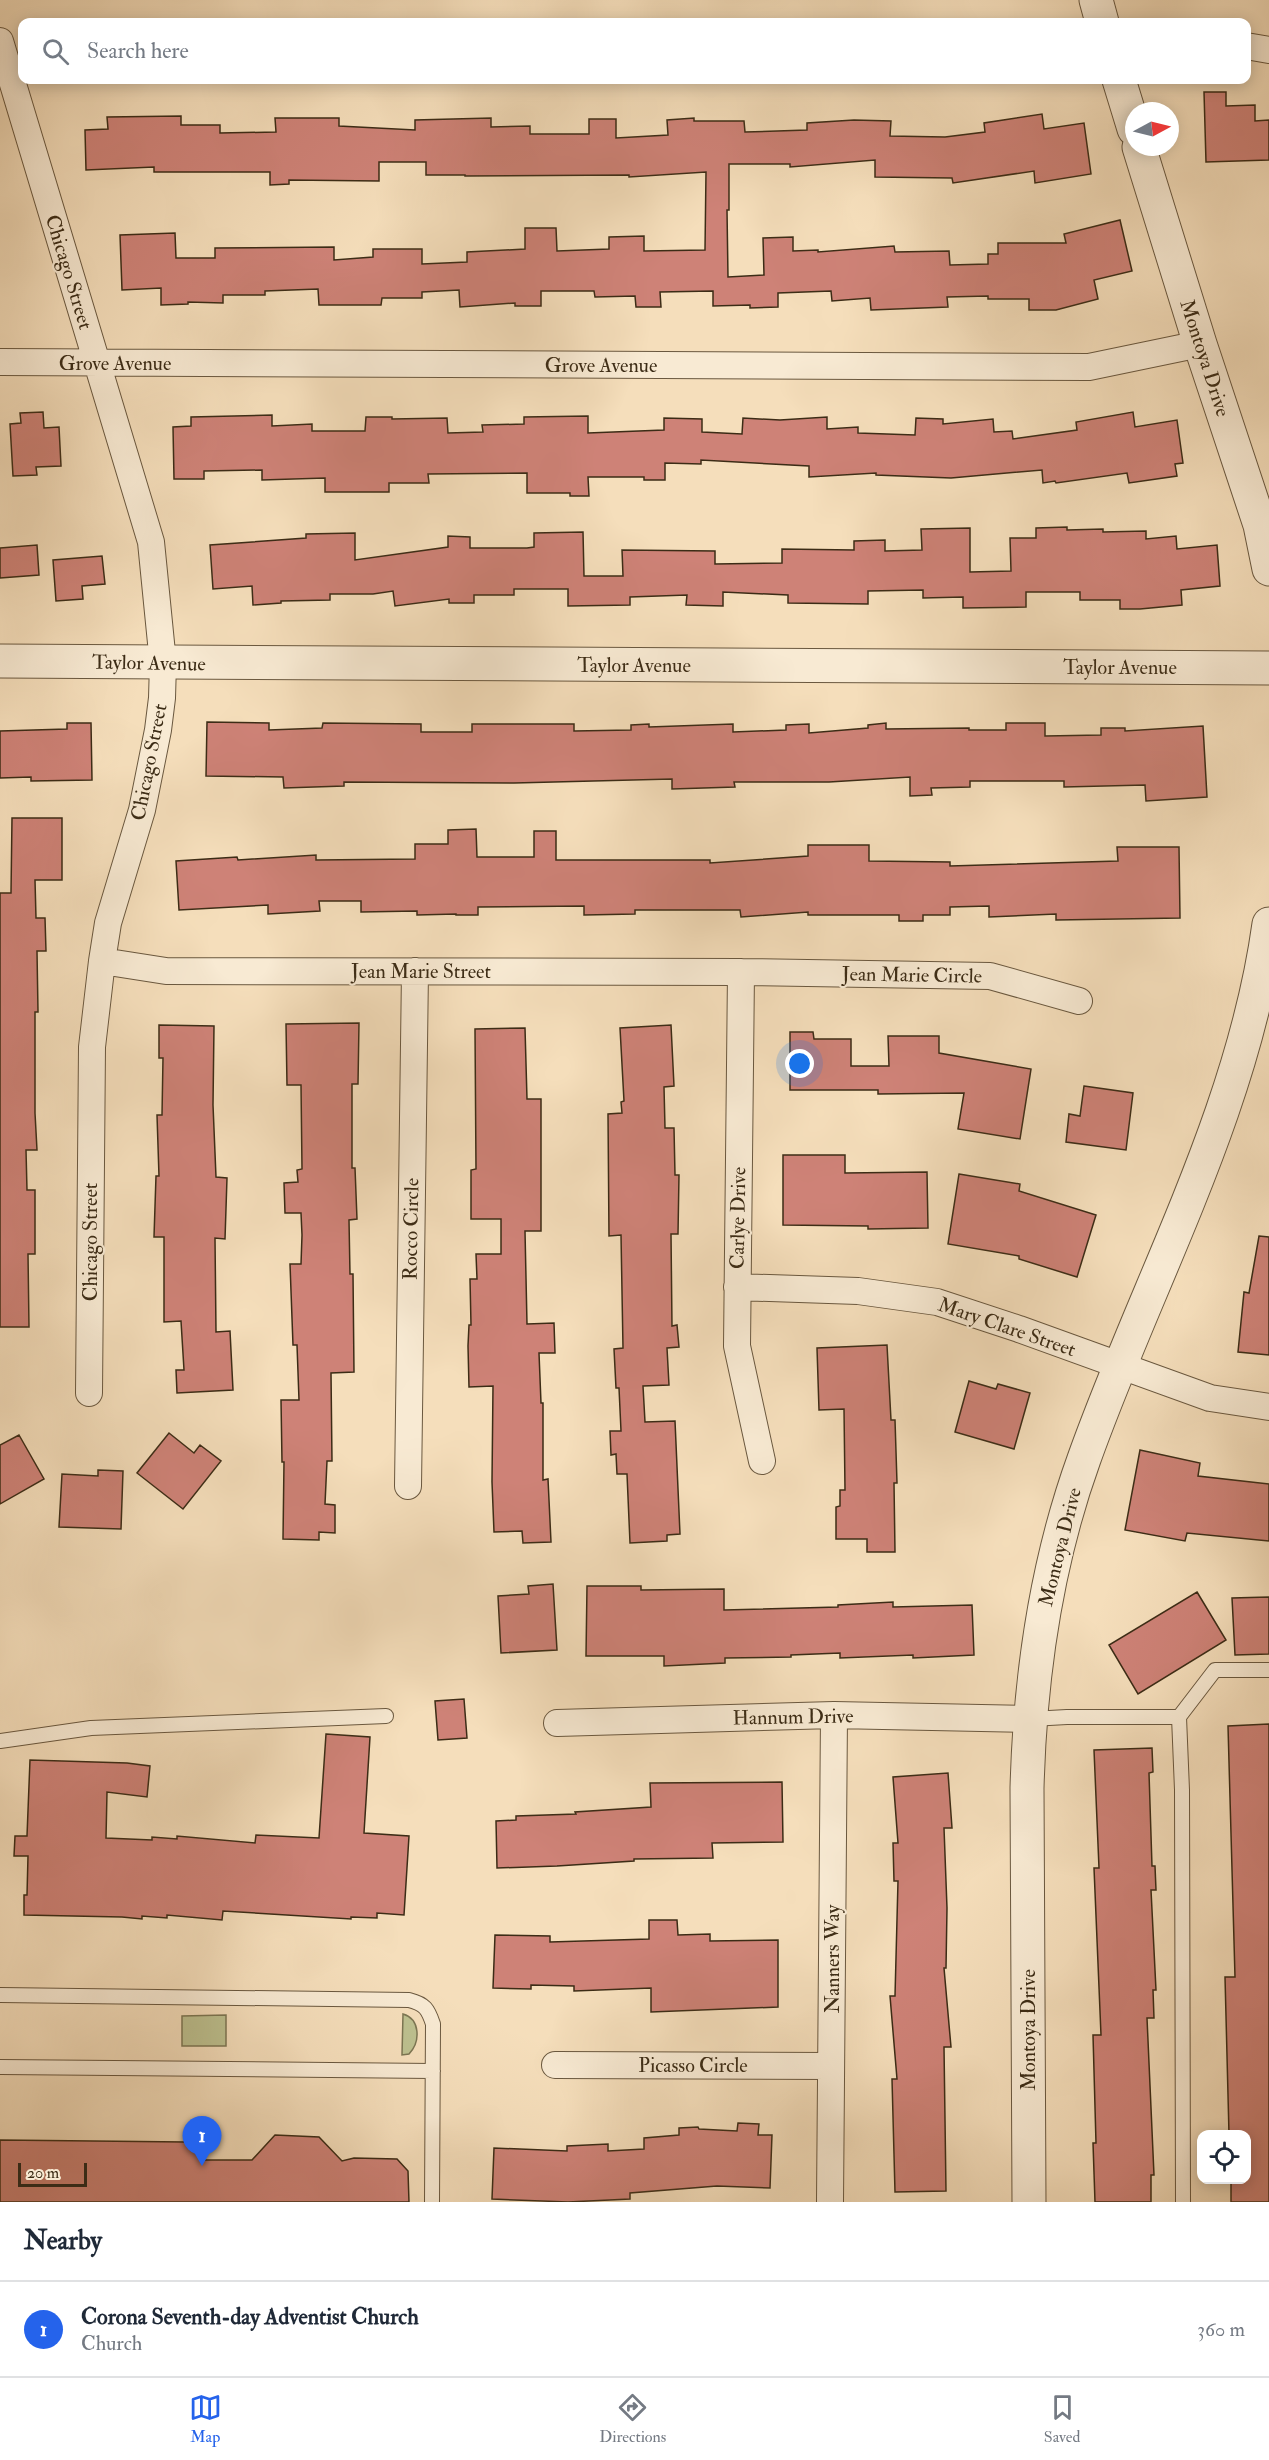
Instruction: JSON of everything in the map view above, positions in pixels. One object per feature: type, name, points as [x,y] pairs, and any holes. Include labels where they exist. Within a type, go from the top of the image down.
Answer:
[{"type":"street","points":[[1096,0],[1101,18]]},
{"type":"street","points":[[1251,47],[1269,50]]},
{"type":"street","name":"Chicago Street","points":[[10,54],[18,82]]},
{"type":"street","name":"Chicago Street","points":[[18,84],[97,363],[151,542],[163,663],[158,730],[142,810],[108,922],[92,1047],[89,1393]]},
{"type":"street","points":[[1120,84],[1126,102]]},
{"type":"street","name":"Montoya Drive","points":[[1143,156],[1200,344],[1260,525],[1269,569]]},
{"type":"street","name":"Grove Avenue","points":[[0,362],[1089,367],[1200,344]]},
{"type":"street","name":"Taylor Avenue","points":[[0,661],[1269,668]]},
{"type":"street","name":"Montoya Drive","points":[[1029,2202],[1029,1719],[1042,1623],[1057,1548],[1083,1460],[1190,1197],[1232,1082],[1263,967],[1269,924]]},
{"type":"street","name":"Jean Marie Street","points":[[102,961],[166,971],[741,972]]},
{"type":"street","name":"Rocco Circle","points":[[408,1486],[415,971]]},
{"type":"street","name":"Jean Marie Circle","points":[[741,972],[990,976],[1079,1001]]},
{"type":"street","name":"Carlye Drive","points":[[741,972],[737,1346],[762,1461]]},
{"type":"street","name":"Mary Clare Street","points":[[737,1287],[858,1291],[937,1302],[1210,1398],[1269,1407]]},
{"type":"street","name":"Hannum Drive","points":[[557,1723],[834,1715],[1029,1719]]},
{"type":"street","name":"Nanners Way","points":[[830,2202],[834,1715]]},
{"type":"street","name":"Picasso Circle","points":[[555,2065],[831,2066]]},
{"type":"lane","points":[[1183,2202],[1182,1802],[1179,1717],[1215,1670],[1269,1671]]},
{"type":"lane","points":[[0,1742],[91,1728],[386,1716]]},
{"type":"lane","points":[[1029,1719],[1179,1717]]},
{"type":"lane","points":[[0,1995],[409,2000],[422,2003],[433,2024],[432,2202]]},
{"type":"lane","points":[[0,2067],[433,2071]]},
{"type":"green space","points":[[403,2014],[416,2025],[417,2037],[409,2054],[402,2055]]},
{"type":"green space","points":[[226,2015],[226,2046],[182,2046],[182,2016]]},
{"type":"building","points":[[1204,92],[1226,92],[1226,106],[1255,105],[1255,121],[1269,120],[1269,160],[1206,162]]},
{"type":"building","points":[[1042,114],[1044,129],[1084,123],[1091,174],[1035,183],[1034,171],[953,183],[952,178],[875,177],[875,160],[790,167],[790,164],[729,164],[728,277],[764,275],[763,238],[793,237],[793,251],[818,250],[818,252],[894,246],[895,252],[949,251],[950,265],[988,264],[988,254],[998,254],[998,243],[1066,243],[1064,234],[1120,220],[1132,271],[1094,280],[1098,299],[1056,310],[1029,310],[1029,299],[988,299],[988,296],[947,297],[948,307],[871,310],[870,298],[832,301],[831,291],[778,293],[778,307],[750,308],[750,305],[713,306],[713,291],[660,292],[661,307],[636,307],[635,296],[595,297],[594,291],[541,291],[541,306],[515,306],[515,303],[460,307],[459,290],[422,292],[422,298],[382,298],[381,305],[319,305],[318,289],[265,291],[265,295],[223,295],[223,303],[188,302],[188,304],[161,305],[161,288],[122,290],[120,235],[175,233],[176,258],[215,258],[215,248],[334,247],[334,260],[373,257],[373,249],[422,249],[422,264],[467,262],[467,252],[525,249],[525,228],[556,228],[557,251],[609,249],[609,237],[644,236],[644,251],[705,250],[706,172],[629,177],[629,175],[426,175],[426,162],[379,162],[379,181],[289,180],[289,184],[270,185],[270,172],[154,172],[154,167],[86,170],[85,130],[108,129],[107,117],[181,116],[181,125],[220,125],[220,133],[276,132],[275,118],[339,118],[339,126],[415,130],[415,120],[491,118],[491,127],[530,126],[530,134],[589,134],[589,119],[616,119],[616,138],[668,135],[667,120],[694,118],[694,121],[744,121],[745,132],[807,130],[807,123],[854,120],[891,121],[890,136],[945,137],[985,132],[984,123]]},
{"type":"building","points":[[43,412],[44,428],[59,427],[61,466],[36,467],[37,475],[13,476],[10,424],[21,423],[20,413]]},
{"type":"building","points":[[1133,412],[1135,427],[1177,420],[1183,463],[1175,464],[1177,476],[1129,483],[1127,473],[1043,483],[1042,470],[951,478],[876,475],[876,473],[809,477],[809,466],[701,460],[701,464],[665,463],[665,480],[644,480],[644,477],[588,477],[589,496],[570,496],[570,493],[527,493],[527,473],[428,474],[429,483],[389,483],[389,492],[325,492],[325,478],[262,480],[262,470],[204,471],[204,479],[174,479],[173,427],[191,426],[191,417],[272,415],[272,426],[312,424],[312,431],[365,431],[366,417],[447,418],[448,433],[483,432],[482,425],[524,424],[524,417],[588,416],[588,433],[664,430],[664,418],[702,419],[702,432],[742,434],[743,418],[780,420],[827,417],[827,429],[858,427],[858,433],[915,435],[916,418],[943,419],[943,424],[993,419],[994,432],[1012,431],[1013,439],[1077,430],[1076,422]]},
{"type":"building","points":[[1067,527],[1067,530],[1103,529],[1103,532],[1146,531],[1146,539],[1176,536],[1177,549],[1217,545],[1220,586],[1181,590],[1182,605],[1140,609],[1120,609],[1120,600],[1080,600],[1080,592],[1026,592],[1026,607],[963,608],[963,597],[923,598],[923,590],[868,591],[868,604],[788,603],[788,595],[723,592],[723,606],[686,605],[687,595],[630,597],[630,605],[568,606],[568,589],[514,589],[514,595],[474,595],[474,603],[449,603],[449,599],[395,606],[393,591],[373,594],[330,594],[330,600],[281,601],[281,603],[253,605],[252,586],[213,589],[210,545],[306,538],[306,534],[355,533],[355,560],[448,547],[448,536],[470,537],[470,548],[527,548],[534,547],[534,533],[583,532],[584,576],[623,576],[622,550],[715,551],[715,564],[782,563],[782,549],[854,550],[854,541],[885,540],[885,551],[922,550],[921,529],[970,528],[970,572],[1011,571],[1010,538],[1036,538],[1036,528]]},
{"type":"building","points":[[37,545],[39,575],[0,578],[0,548]]},
{"type":"building","points":[[102,556],[105,584],[82,586],[83,599],[56,601],[53,560]]},
{"type":"building","points":[[207,722],[269,723],[269,730],[322,728],[323,723],[421,724],[421,732],[472,732],[472,724],[574,724],[574,731],[631,730],[631,725],[649,724],[649,727],[733,724],[733,732],[786,730],[786,725],[809,724],[809,733],[868,728],[868,725],[886,723],[886,729],[1006,730],[1006,723],[1045,723],[1045,736],[1101,735],[1101,728],[1125,728],[1125,731],[1203,726],[1207,797],[1146,801],[1145,785],[1064,787],[1064,781],[970,781],[970,787],[931,788],[932,795],[910,796],[910,777],[829,782],[734,782],[735,787],[672,789],[672,779],[514,783],[344,782],[344,786],[284,788],[283,777],[206,776]]},
{"type":"building","points":[[67,723],[91,723],[92,780],[31,781],[31,777],[0,778],[0,731],[67,729]]},
{"type":"building","points":[[12,818],[62,818],[62,880],[35,880],[36,918],[45,918],[46,951],[37,951],[35,1113],[37,1150],[26,1150],[27,1190],[35,1190],[35,1254],[28,1254],[29,1327],[0,1327],[0,893],[11,893]]},
{"type":"building","points":[[476,829],[477,857],[534,857],[534,831],[556,831],[556,860],[710,860],[710,863],[808,856],[808,845],[869,845],[869,861],[950,862],[950,866],[1118,861],[1117,847],[1179,847],[1180,918],[1056,920],[1056,914],[989,917],[989,906],[950,907],[950,915],[923,915],[923,921],[899,921],[899,915],[808,915],[808,912],[741,917],[740,910],[635,910],[635,914],[584,915],[584,906],[478,907],[478,915],[417,915],[417,911],[361,912],[361,901],[319,901],[320,911],[268,914],[268,905],[179,910],[176,861],[316,855],[316,860],[415,859],[415,844],[448,844],[448,830]]},
{"type":"building","points":[[359,1023],[358,1084],[352,1084],[352,1168],[355,1168],[357,1219],[349,1220],[350,1274],[353,1274],[354,1372],[331,1373],[332,1461],[327,1461],[325,1504],[335,1505],[335,1533],[319,1532],[319,1540],[283,1539],[284,1462],[282,1462],[281,1400],[299,1400],[297,1345],[293,1345],[290,1264],[301,1264],[302,1235],[301,1213],[285,1213],[284,1183],[298,1182],[297,1170],[302,1169],[301,1085],[287,1085],[286,1024]]},
{"type":"building","points":[[159,1025],[214,1026],[213,1105],[216,1177],[227,1178],[225,1239],[215,1238],[216,1332],[230,1331],[233,1390],[177,1393],[176,1370],[184,1370],[181,1321],[164,1322],[164,1237],[154,1237],[156,1176],[159,1176],[157,1115],[162,1115],[163,1058],[159,1058]]},
{"type":"building","points":[[671,1025],[674,1086],[664,1087],[665,1128],[674,1128],[675,1175],[679,1175],[678,1234],[671,1234],[672,1326],[677,1325],[679,1347],[667,1348],[669,1385],[643,1386],[645,1422],[675,1421],[680,1534],[667,1535],[667,1541],[630,1543],[627,1474],[617,1474],[616,1454],[611,1455],[610,1431],[621,1431],[614,1349],[623,1348],[621,1235],[609,1236],[608,1114],[622,1113],[621,1102],[624,1101],[620,1028]]},
{"type":"building","points":[[525,1028],[527,1099],[541,1099],[541,1231],[525,1231],[527,1324],[554,1323],[555,1353],[539,1353],[541,1403],[543,1403],[543,1480],[548,1479],[551,1542],[523,1543],[522,1531],[494,1532],[493,1386],[469,1387],[468,1346],[469,1325],[471,1325],[470,1279],[477,1279],[476,1254],[501,1254],[501,1219],[471,1219],[471,1170],[476,1169],[475,1029]]},
{"type":"building","points":[[790,1032],[813,1032],[814,1039],[851,1039],[851,1066],[889,1066],[888,1036],[939,1036],[939,1053],[1031,1069],[1020,1139],[958,1129],[964,1093],[878,1094],[878,1090],[790,1090]]},
{"type":"building","points":[[1084,1086],[1133,1093],[1126,1150],[1066,1142],[1069,1114],[1080,1116]]},
{"type":"building","points":[[783,1155],[845,1155],[845,1173],[927,1172],[928,1228],[868,1229],[868,1226],[783,1225]]},
{"type":"building","points":[[959,1174],[1020,1184],[1019,1191],[1096,1215],[1077,1277],[1019,1259],[1019,1256],[948,1244]]},
{"type":"building","points":[[1259,1236],[1269,1237],[1269,1355],[1238,1352],[1244,1292],[1249,1293]]},
{"type":"building","points":[[887,1345],[891,1420],[895,1420],[897,1483],[894,1483],[895,1552],[867,1552],[867,1539],[836,1539],[836,1507],[840,1506],[840,1490],[845,1490],[844,1409],[819,1410],[817,1348]]},
{"type":"building","points":[[969,1381],[996,1389],[998,1384],[1030,1393],[1014,1449],[955,1432]]},
{"type":"building","points":[[169,1433],[194,1453],[200,1445],[221,1461],[183,1509],[137,1473]]},
{"type":"building","points":[[19,1435],[44,1479],[0,1504],[0,1445]]},
{"type":"building","points":[[1140,1450],[1200,1463],[1198,1476],[1269,1484],[1269,1541],[1187,1533],[1185,1541],[1125,1530]]},
{"type":"building","points":[[98,1470],[123,1471],[121,1529],[59,1527],[62,1474],[98,1476]]},
{"type":"building","points":[[553,1584],[557,1650],[501,1653],[498,1596],[529,1594],[528,1586]]},
{"type":"building","points":[[587,1586],[641,1586],[641,1590],[724,1589],[724,1610],[838,1607],[838,1605],[893,1602],[893,1607],[972,1605],[974,1655],[840,1658],[840,1653],[791,1655],[791,1657],[725,1658],[725,1663],[664,1666],[664,1656],[586,1656]]},
{"type":"building","points":[[1197,1592],[1226,1640],[1138,1694],[1109,1645]]},
{"type":"building","points":[[1269,1597],[1269,1654],[1235,1655],[1232,1598]]},
{"type":"building","points":[[464,1699],[467,1738],[438,1740],[435,1701]]},
{"type":"building","points":[[1269,1724],[1269,2202],[1231,2202],[1231,2184],[1251,2184],[1251,2130],[1229,2130],[1225,1977],[1235,1977],[1228,1726]]},
{"type":"building","points":[[326,1734],[370,1737],[364,1833],[409,1836],[404,1915],[377,1913],[377,1918],[351,1917],[351,1919],[223,1911],[222,1920],[167,1915],[167,1918],[142,1916],[142,1919],[24,1915],[28,1856],[14,1856],[15,1836],[27,1836],[30,1760],[127,1763],[150,1766],[147,1797],[107,1792],[106,1838],[152,1840],[152,1837],[177,1839],[177,1836],[255,1843],[256,1835],[319,1838]]},
{"type":"building","points":[[1152,1748],[1153,1772],[1149,1773],[1152,1866],[1155,1866],[1156,1890],[1151,1890],[1156,1990],[1153,1990],[1154,2018],[1147,2018],[1154,2175],[1151,2175],[1151,2202],[1095,2202],[1093,2035],[1101,2035],[1094,1868],[1099,1868],[1094,1750]]},
{"type":"building","points":[[948,1773],[952,1828],[944,1828],[947,1908],[946,1968],[944,1968],[951,2047],[944,2047],[946,2191],[895,2192],[892,2079],[897,2079],[890,1996],[895,1996],[898,1881],[894,1881],[893,1843],[898,1843],[893,1777]]},
{"type":"building","points":[[782,1782],[783,1842],[712,1843],[713,1858],[634,1859],[634,1861],[497,1868],[496,1821],[516,1820],[516,1816],[576,1814],[575,1812],[651,1807],[650,1783]]},
{"type":"building","points":[[649,1920],[677,1920],[678,1935],[710,1934],[710,1941],[778,1940],[778,2007],[651,2012],[651,1988],[574,1991],[574,1986],[531,1985],[531,1989],[493,1988],[495,1935],[550,1936],[550,1942],[649,1939]]},
{"type":"building","points":[[738,2123],[759,2124],[758,2135],[772,2135],[770,2188],[717,2186],[630,2193],[630,2199],[568,2202],[492,2199],[494,2148],[567,2151],[567,2146],[608,2144],[608,2151],[644,2149],[644,2138],[679,2135],[679,2128],[698,2127],[699,2129],[737,2131]]},
{"type":"building","points":[[275,2135],[319,2137],[342,2161],[354,2158],[397,2159],[408,2171],[409,2202],[0,2202],[0,2140],[185,2142],[202,2160],[252,2160]]},
{"type":"place","name":"Corona Seventh-day Adventist Church","points":[[202,2166]]}]
